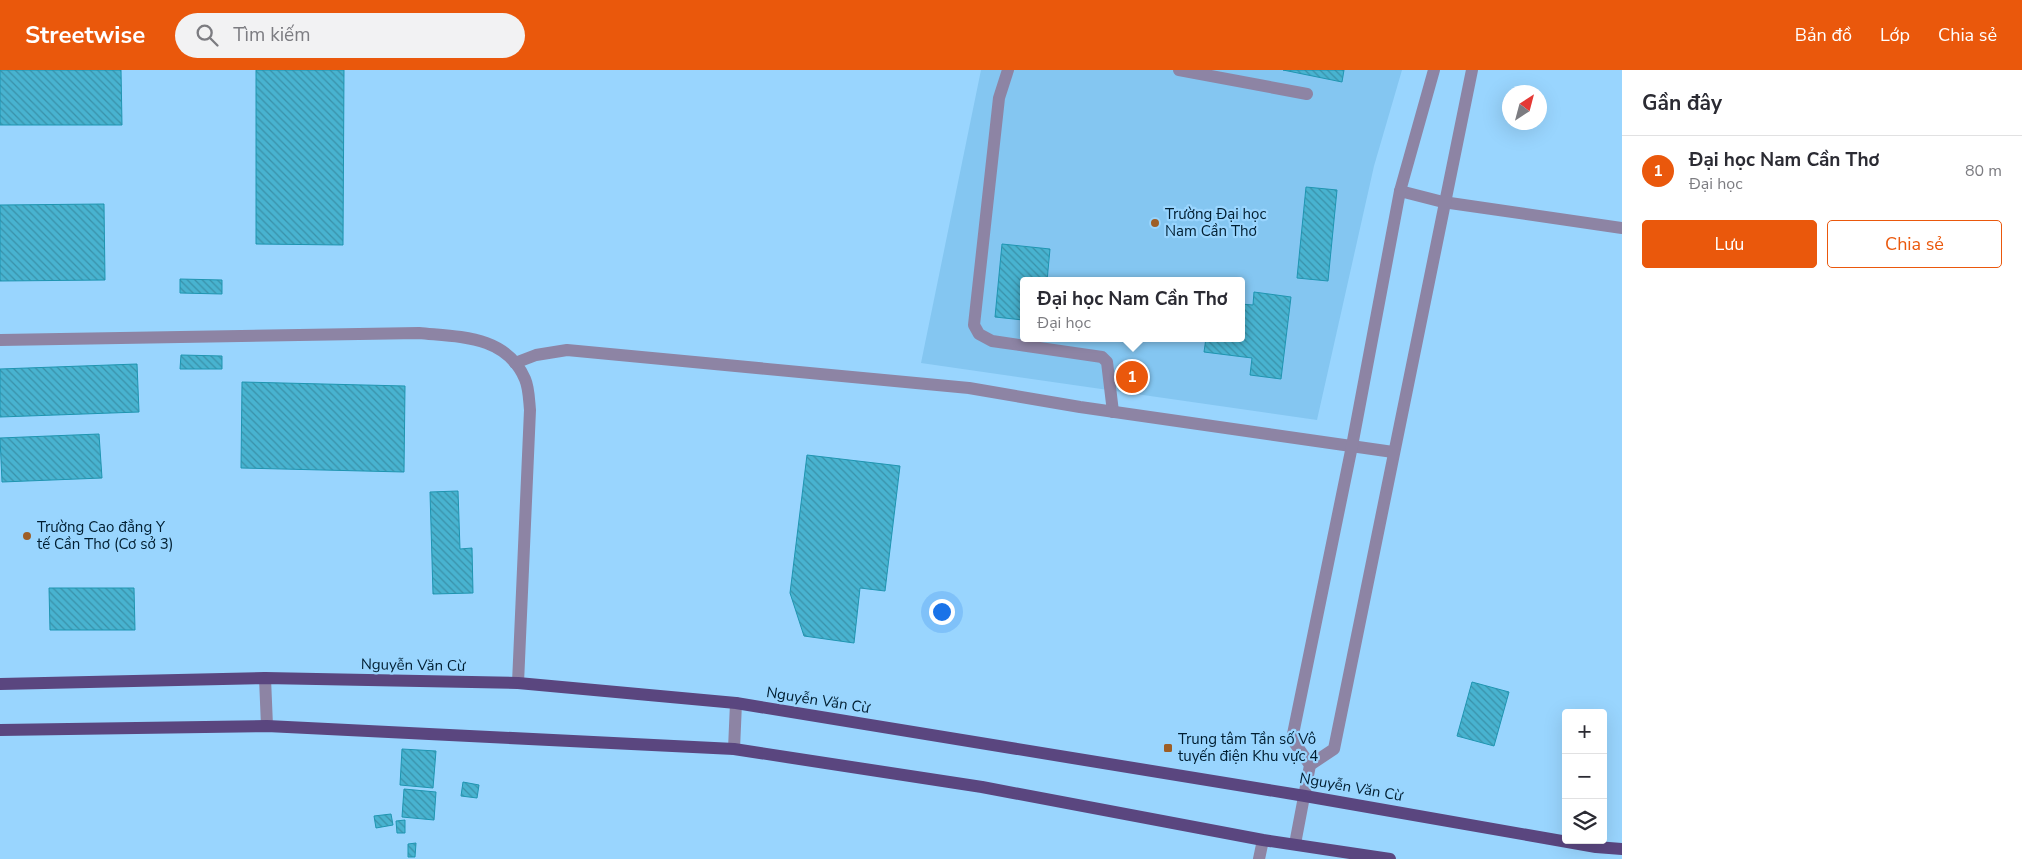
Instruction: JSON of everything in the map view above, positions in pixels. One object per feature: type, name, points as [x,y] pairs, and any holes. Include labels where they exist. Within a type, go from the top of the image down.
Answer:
[{"type":"main road","name":"Nguyễn Văn Cừ","points":[[0,684],[265,678],[518,683],[736,703],[1305,796],[1596,847],[1622,849]]},
{"type":"main road","points":[[0,730],[267,726],[734,749],[982,787],[1263,840],[1390,859]]},
{"type":"street","points":[[1008,70],[999,98],[974,325],[979,334],[992,341],[1102,357],[1107,362],[1113,412]]},
{"type":"street","points":[[1179,70],[1307,94]]},
{"type":"street","points":[[1295,844],[1310,765],[1292,739],[1352,446],[1400,191],[1434,70]]},
{"type":"street","points":[[1310,765],[1334,749],[1443,202],[1472,70]]},
{"type":"street","points":[[1400,191],[1443,202],[1622,228]]},
{"type":"street","points":[[0,340],[419,333],[478,339],[500,349],[515,364],[526,380],[530,410],[518,683]]},
{"type":"street","points":[[515,364],[536,355],[567,350],[969,388],[1113,412],[1393,452]]},
{"type":"street","points":[[265,678],[267,726]]},
{"type":"street","points":[[734,749],[736,703]]},
{"type":"street","points":[[1259,859],[1263,840]]},
{"type":"shaded area","name":"Trường Đại học Nam Cần Thơ","points":[[981,70],[1402,70],[1374,166],[1317,420],[921,363]]},
{"type":"building","points":[[0,70],[121,70],[122,125],[0,125]]},
{"type":"building","points":[[256,70],[344,70],[343,245],[256,244]]},
{"type":"building","points":[[1283,70],[1344,70],[1342,82]]},
{"type":"building","points":[[1306,187],[1337,190],[1328,281],[1297,278]]},
{"type":"building","points":[[104,204],[105,280],[0,281],[0,205]]},
{"type":"building","points":[[1002,244],[1050,249],[1047,277],[1020,277],[1020,320],[995,317]]},
{"type":"building","points":[[180,279],[222,280],[222,294],[180,293]]},
{"type":"building","points":[[1254,292],[1291,297],[1281,379],[1250,375],[1252,358],[1204,352],[1205,342],[1245,342],[1245,304],[1253,305]]},
{"type":"building","points":[[181,355],[222,356],[222,369],[180,369]]},
{"type":"building","points":[[137,364],[139,412],[0,417],[0,369]]},
{"type":"building","points":[[242,382],[405,386],[404,472],[241,468]]},
{"type":"building","points":[[99,434],[102,478],[2,482],[0,438]]},
{"type":"building","points":[[807,455],[900,466],[885,591],[860,588],[854,643],[804,636],[790,593]]},
{"type":"building","points":[[458,491],[460,549],[472,548],[473,593],[433,594],[430,492]]},
{"type":"building","points":[[49,588],[134,588],[135,630],[50,630]]},
{"type":"building","points":[[1472,682],[1509,692],[1494,746],[1457,736]]},
{"type":"building","points":[[402,749],[436,751],[433,788],[400,785]]},
{"type":"building","points":[[463,782],[479,785],[477,798],[461,796]]},
{"type":"building","points":[[404,789],[436,792],[434,820],[402,817]]},
{"type":"building","points":[[391,814],[393,825],[376,828],[374,816]]},
{"type":"building","points":[[405,820],[405,833],[397,833],[396,821]]},
{"type":"building","points":[[416,843],[415,857],[408,857],[408,844]]},
{"type":"place","name":"Trường Đại học Nam Cần Thơ","points":[[1155,223]]},
{"type":"place","name":"Đại học Nam Cần Thơ","points":[[1132,377]]},
{"type":"place","name":"Trường Cao đẳng Y tế Cần Thơ (Cơ sở 3)","points":[[27,536]]},
{"type":"place","name":"Trung tâm Tần số Vô tuyến điện Khu vực 4","points":[[1168,748]]}]
